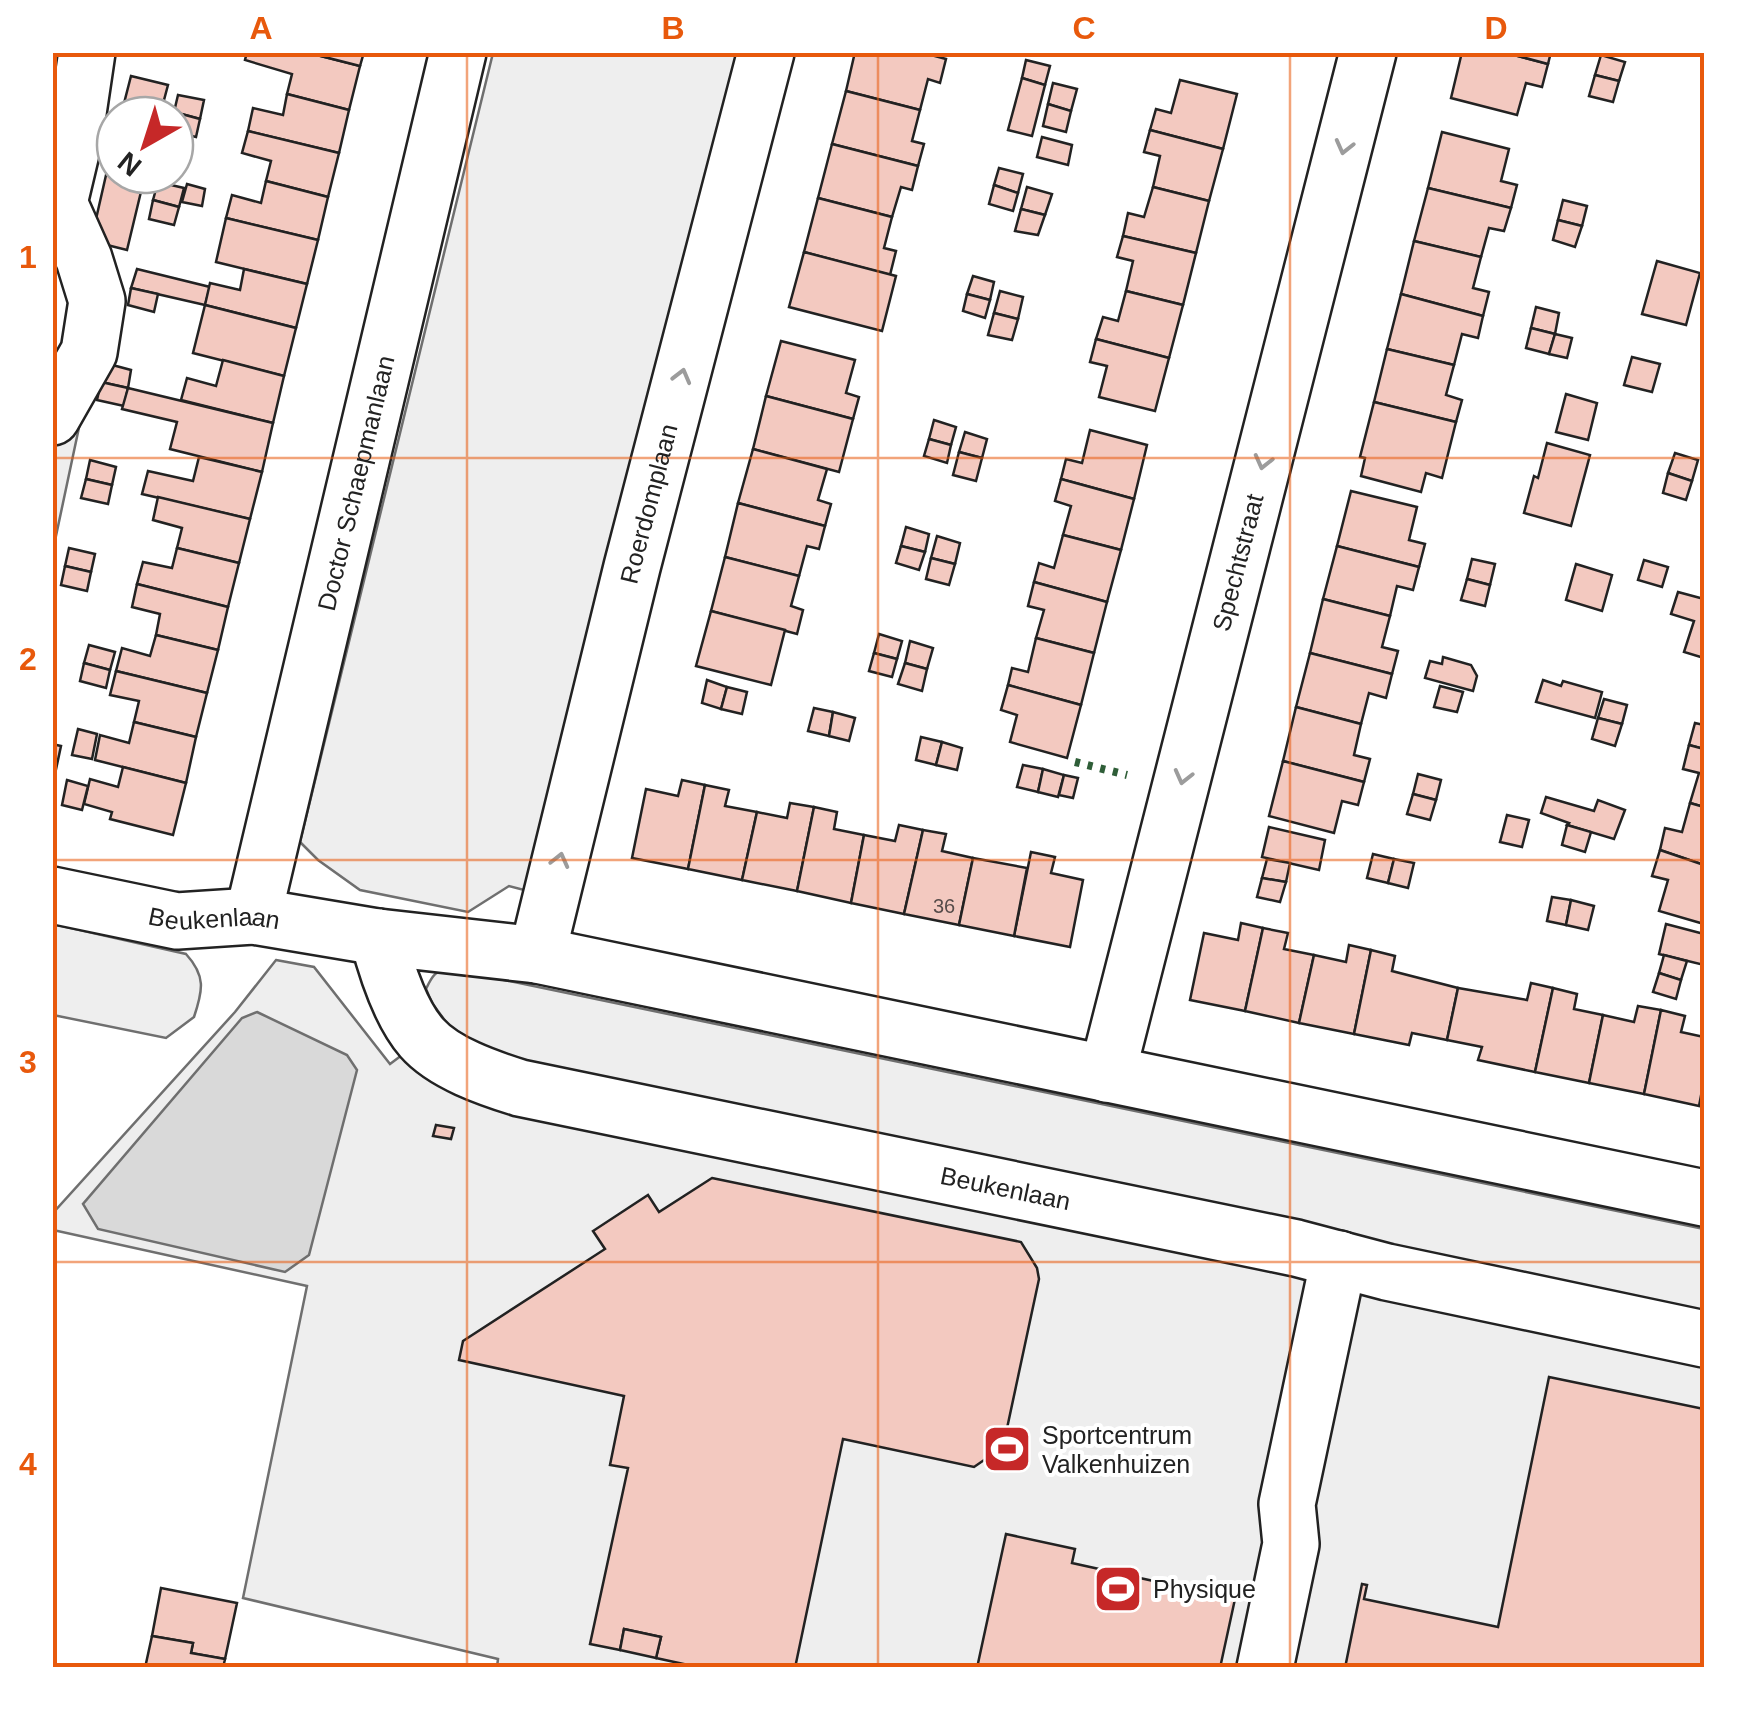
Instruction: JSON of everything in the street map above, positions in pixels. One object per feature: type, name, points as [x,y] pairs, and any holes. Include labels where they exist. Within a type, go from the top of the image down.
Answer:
[{"type":"street","points":[[52,417],[90,352],[96,301],[84,259],[60,203],[87,52]]},
{"type":"street","name":"Doctor Schaepmanlaan","points":[[253,916],[458,52]]},
{"type":"street","name":"Roerdomplaan","points":[[536,955],[766,52]]},
{"type":"street","name":"Spechtstraat","points":[[1107,1074],[1368,52]]},
{"type":"street","name":"Beukenlaan","points":[[52,895],[177,920],[253,916],[378,937],[536,955],[1704,1198]]},
{"type":"street","name":"Beukenlaan","points":[[378,937],[390,981],[422,1038],[471,1073],[520,1088],[1296,1248],[1704,1339]]},
{"type":"street","points":[[1265,1668],[1291,1544],[1287,1504],[1339,1260]]},
{"type":"shaded area","points":[[493,53],[742,53],[524,890],[509,886],[468,912],[360,890],[300,842]]},
{"type":"shaded area","points":[[81,418],[53,550],[53,436]]},
{"type":"shaded area","points":[[53,924],[186,954],[197,969],[201,984],[194,1017],[166,1038],[53,1015]]},
{"type":"shaded area","name":"Sportcentrum Valkenhuizen","points":[[276,960],[314,967],[390,1064],[446,1022],[426,989],[435,974],[451,969],[1704,1229],[1704,1667],[497,1667],[498,1659],[243,1598],[307,1286],[53,1230],[53,1213],[235,1012]]},
{"type":"shaded area","points":[[257,1012],[347,1055],[357,1070],[309,1255],[285,1272],[98,1229],[83,1204],[242,1018]]},
{"type":"building","points":[[247,52],[305,52],[360,66],[349,110],[287,94],[292,74],[245,60]]},
{"type":"building","points":[[305,52],[364,52],[360,66]]},
{"type":"building","points":[[855,52],[920,52],[946,59],[940,83],[928,79],[920,110],[846,91]]},
{"type":"building","points":[[1462,52],[1503,52],[1548,64],[1542,87],[1526,83],[1517,115],[1451,98]]},
{"type":"building","points":[[1503,52],[1551,52],[1548,64]]},
{"type":"building","points":[[1601,55],[1625,62],[1619,81],[1595,75]]},
{"type":"building","points":[[1026,60],[1050,66],[1045,85],[1022,78]]},
{"type":"building","points":[[1595,75],[1619,81],[1613,102],[1589,96]]},
{"type":"building","points":[[131,76],[168,85],[165,95],[126,95]]},
{"type":"building","points":[[1022,78],[1045,85],[1032,136],[1008,130]]},
{"type":"building","points":[[1180,80],[1237,94],[1223,149],[1150,130],[1156,109],[1171,113]]},
{"type":"building","points":[[1053,83],[1077,89],[1071,111],[1048,104]]},
{"type":"building","points":[[846,91],[920,110],[912,141],[924,144],[918,166],[832,144]]},
{"type":"building","points":[[287,94],[349,110],[339,153],[248,131],[253,108],[283,115]]},
{"type":"building","points":[[195,98],[204,100],[200,119],[195,118]]},
{"type":"building","points":[[1048,104],[1071,111],[1066,132],[1043,126]]},
{"type":"building","points":[[1150,130],[1223,149],[1209,201],[1153,187],[1160,156],[1144,152]]},
{"type":"building","points":[[248,131],[339,153],[328,197],[266,181],[271,161],[242,153]]},
{"type":"building","points":[[1442,132],[1509,149],[1501,181],[1517,185],[1511,208],[1428,188]]},
{"type":"building","points":[[1042,137],[1072,145],[1068,165],[1037,157]]},
{"type":"building","points":[[832,144],[918,166],[912,190],[901,187],[892,217],[818,198]]},
{"type":"building","points":[[999,168],[1023,174],[1018,193],[994,185]]},
{"type":"building","points":[[266,181],[328,197],[318,240],[226,218],[232,195],[261,203]]},
{"type":"building","points":[[994,185],[1018,193],[1013,211],[989,204]]},
{"type":"building","points":[[195,186],[205,189],[202,206],[182,202],[184,195],[195,195]]},
{"type":"building","points":[[1027,187],[1052,194],[1045,215],[1021,209]]},
{"type":"building","points":[[1153,187],[1209,201],[1196,253],[1123,236],[1128,213],[1144,217]]},
{"type":"building","points":[[1428,188],[1511,208],[1504,231],[1489,228],[1481,257],[1414,241]]},
{"type":"building","points":[[101,195],[140,195],[127,250],[91,241]]},
{"type":"building","points":[[154,195],[182,195],[179,207],[153,200]]},
{"type":"building","points":[[818,198],[892,217],[884,248],[896,251],[890,275],[804,252]]},
{"type":"building","points":[[153,200],[179,207],[174,225],[149,219]]},
{"type":"building","points":[[1563,200],[1587,206],[1582,226],[1558,220]]},
{"type":"building","points":[[1021,209],[1045,215],[1038,235],[1015,231]]},
{"type":"building","points":[[226,218],[318,240],[307,284],[216,262]]},
{"type":"building","points":[[1558,220],[1582,226],[1575,247],[1553,240]]},
{"type":"building","points":[[1123,236],[1196,253],[1183,305],[1126,291],[1133,261],[1117,257]]},
{"type":"building","points":[[1414,241],[1481,257],[1473,288],[1489,292],[1483,316],[1401,294]]},
{"type":"building","points":[[804,252],[896,276],[882,331],[789,307]]},
{"type":"building","points":[[1657,261],[1700,273],[1686,325],[1642,314]]},
{"type":"building","points":[[137,269],[210,287],[205,305],[131,288]]},
{"type":"building","points":[[244,269],[307,284],[296,328],[205,305],[210,283],[240,290]]},
{"type":"building","points":[[973,276],[994,282],[990,300],[967,294]]},
{"type":"building","points":[[131,288],[158,294],[154,312],[128,305]]},
{"type":"building","points":[[1000,291],[1023,297],[1018,319],[994,313]]},
{"type":"building","points":[[1126,291],[1183,305],[1169,358],[1096,339],[1103,317],[1118,321]]},
{"type":"building","points":[[967,294],[990,300],[985,318],[963,311]]},
{"type":"building","points":[[1401,294],[1483,316],[1478,338],[1462,334],[1454,365],[1387,349]]},
{"type":"building","points":[[205,305],[296,328],[284,376],[193,353]]},
{"type":"building","points":[[1536,307],[1559,313],[1555,334],[1531,328]]},
{"type":"building","points":[[994,313],[1018,319],[1012,340],[988,335]]},
{"type":"building","points":[[1531,328],[1555,334],[1549,354],[1526,348]]},
{"type":"building","points":[[1555,334],[1572,338],[1567,358],[1549,354]]},
{"type":"building","points":[[1096,339],[1169,358],[1155,411],[1099,397],[1107,366],[1090,362]]},
{"type":"building","points":[[781,341],[855,360],[846,393],[859,397],[853,419],[766,396]]},
{"type":"building","points":[[1387,349],[1454,365],[1446,395],[1462,400],[1456,422],[1374,402]]},
{"type":"building","points":[[1632,357],[1660,364],[1652,392],[1624,385]]},
{"type":"building","points":[[223,360],[284,376],[273,423],[181,400],[187,378],[216,386]]},
{"type":"building","points":[[105,363],[131,370],[128,388],[101,382]]},
{"type":"building","points":[[101,382],[128,388],[124,406],[97,400]]},
{"type":"building","points":[[128,388],[273,423],[262,472],[170,449],[177,422],[122,409]]},
{"type":"building","points":[[1566,394],[1597,403],[1588,440],[1556,432]]},
{"type":"building","points":[[766,396],[853,419],[839,472],[753,449]]},
{"type":"building","points":[[1374,402],[1456,422],[1442,478],[1426,473],[1421,492],[1361,476],[1365,458],[1360,457]]},
{"type":"building","points":[[934,420],[956,427],[951,445],[929,439]]},
{"type":"building","points":[[1090,430],[1147,445],[1134,499],[1061,479],[1066,459],[1082,463]]},
{"type":"building","points":[[965,432],[987,439],[982,458],[959,452]]},
{"type":"building","points":[[929,439],[951,445],[947,463],[924,456]]},
{"type":"building","points":[[1547,443],[1590,455],[1571,526],[1524,513]]},
{"type":"building","points":[[753,449],[827,469],[818,500],[831,504],[825,526],[738,503]]},
{"type":"building","points":[[959,452],[982,458],[976,481],[953,475]]},
{"type":"building","points":[[1675,453],[1698,460],[1692,481],[1668,473]]},
{"type":"building","points":[[199,457],[262,472],[250,519],[142,494],[148,471],[193,481]]},
{"type":"building","points":[[90,460],[116,467],[112,485],[86,479]]},
{"type":"building","points":[[1668,473],[1692,481],[1686,500],[1663,493]]},
{"type":"building","points":[[86,479],[112,485],[108,504],[81,498]]},
{"type":"building","points":[[1061,479],[1134,499],[1121,550],[1063,535],[1071,506],[1055,501]]},
{"type":"building","points":[[1351,491],[1417,507],[1409,540],[1425,544],[1419,567],[1337,546]]},
{"type":"building","points":[[158,497],[250,519],[239,563],[177,548],[182,528],[153,520]]},
{"type":"building","points":[[738,503],[825,526],[819,549],[807,546],[799,576],[725,557]]},
{"type":"building","points":[[906,527],[929,534],[925,552],[901,546]]},
{"type":"building","points":[[1063,535],[1121,550],[1107,602],[1034,582],[1039,563],[1054,568]]},
{"type":"building","points":[[937,536],[960,543],[955,564],[931,558]]},
{"type":"building","points":[[901,546],[925,552],[919,570],[896,563]]},
{"type":"building","points":[[1337,546],[1419,567],[1413,590],[1397,586],[1390,616],[1323,599]]},
{"type":"building","points":[[69,548],[95,554],[91,572],[65,566]]},
{"type":"building","points":[[177,548],[239,563],[228,607],[137,584],[143,562],[172,568]]},
{"type":"building","points":[[725,557],[799,576],[791,606],[803,610],[797,634],[711,611]]},
{"type":"building","points":[[931,558],[955,564],[949,585],[926,579]]},
{"type":"building","points":[[1472,559],[1495,564],[1490,585],[1467,579]]},
{"type":"building","points":[[1644,560],[1668,567],[1662,587],[1638,580]]},
{"type":"building","points":[[1576,564],[1612,575],[1602,611],[1566,600]]},
{"type":"building","points":[[65,566],[91,572],[87,591],[61,585]]},
{"type":"building","points":[[1467,579],[1490,585],[1485,606],[1461,600]]},
{"type":"building","points":[[1034,582],[1107,602],[1094,653],[1036,638],[1044,610],[1028,606]]},
{"type":"building","points":[[137,584],[228,607],[218,650],[156,635],[160,614],[132,607]]},
{"type":"building","points":[[1678,592],[1704,599],[1704,658],[1684,652],[1694,621],[1671,614]]},
{"type":"building","points":[[1323,599],[1390,616],[1382,647],[1398,651],[1392,674],[1310,653]]},
{"type":"building","points":[[711,611],[785,630],[771,685],[696,666]]},
{"type":"building","points":[[879,634],[902,641],[897,659],[874,653]]},
{"type":"building","points":[[156,635],[218,650],[207,693],[116,671],[122,648],[150,656]]},
{"type":"building","points":[[1036,638],[1094,653],[1081,705],[1008,685],[1012,668],[1028,672]]},
{"type":"building","points":[[910,641],[933,648],[927,669],[905,663]]},
{"type":"building","points":[[89,645],[115,652],[110,670],[84,663]]},
{"type":"building","points":[[874,653],[897,659],[892,677],[869,671]]},
{"type":"building","points":[[1310,653],[1392,674],[1386,698],[1369,693],[1361,724],[1296,707]]},
{"type":"building","points":[[1443,657],[1471,665],[1477,676],[1473,691],[1425,678],[1430,661],[1442,664]]},
{"type":"building","points":[[84,663],[110,670],[106,688],[80,681]]},
{"type":"building","points":[[905,663],[927,669],[922,691],[898,684]]},
{"type":"building","points":[[116,671],[207,693],[196,737],[134,722],[139,701],[110,695]]},
{"type":"building","points":[[707,680],[727,687],[721,709],[702,703]]},
{"type":"building","points":[[1543,680],[1561,686],[1563,681],[1602,692],[1595,718],[1536,702]]},
{"type":"building","points":[[1008,685],[1081,705],[1067,758],[1010,742],[1017,715],[1001,710]]},
{"type":"building","points":[[1440,686],[1463,692],[1457,712],[1434,707]]},
{"type":"building","points":[[727,687],[747,692],[742,714],[721,709]]},
{"type":"building","points":[[1604,699],[1627,705],[1622,724],[1598,718]]},
{"type":"building","points":[[1296,707],[1361,724],[1354,755],[1370,759],[1364,782],[1283,761]]},
{"type":"building","points":[[814,708],[833,712],[829,736],[808,731]]},
{"type":"building","points":[[833,712],[855,718],[849,741],[829,736]]},
{"type":"building","points":[[1598,718],[1622,724],[1615,746],[1592,739]]},
{"type":"building","points":[[134,722],[196,737],[186,783],[95,760],[100,735],[129,743]]},
{"type":"building","points":[[1695,723],[1704,725],[1704,749],[1689,745]]},
{"type":"building","points":[[78,729],[97,734],[92,759],[72,755]]},
{"type":"building","points":[[921,737],[942,742],[936,765],[916,760]]},
{"type":"building","points":[[942,742],[962,748],[957,770],[936,765]]},
{"type":"building","points":[[52,744],[61,746],[52,788]]},
{"type":"building","points":[[1689,745],[1704,749],[1704,807],[1690,803],[1699,773],[1683,769]]},
{"type":"building","points":[[1283,761],[1364,782],[1358,805],[1342,801],[1334,833],[1269,816]]},
{"type":"building","points":[[1023,765],[1043,769],[1038,792],[1017,787]]},
{"type":"building","points":[[123,767],[186,783],[173,835],[110,819],[112,812],[84,804],[90,779],[118,787]]},
{"type":"building","points":[[1043,769],[1064,775],[1058,797],[1038,792]]},
{"type":"building","points":[[1418,774],[1441,780],[1436,800],[1413,794]]},
{"type":"building","points":[[1064,775],[1078,778],[1073,798],[1059,795]]},
{"type":"building","points":[[67,780],[88,786],[82,810],[62,805]]},
{"type":"building","points":[[682,780],[705,785],[688,869],[632,858],[646,789],[678,796]]},
{"type":"building","points":[[705,785],[729,790],[725,806],[757,812],[742,880],[688,869]]},
{"type":"building","points":[[1413,794],[1436,800],[1430,820],[1407,814]]},
{"type":"building","points":[[1546,797],[1594,811],[1598,800],[1625,810],[1614,839],[1541,813]]},
{"type":"building","points":[[790,803],[814,807],[797,891],[742,880],[757,812],[787,818]]},
{"type":"building","points":[[1690,803],[1704,807],[1704,865],[1660,850],[1665,828],[1682,832]]},
{"type":"building","points":[[814,807],[837,812],[834,829],[864,835],[851,903],[797,891]]},
{"type":"building","points":[[1507,815],[1529,820],[1522,847],[1500,842]]},
{"type":"building","points":[[899,825],[923,830],[904,914],[851,903],[864,835],[895,841]]},
{"type":"building","points":[[1567,825],[1591,832],[1585,852],[1562,845]]},
{"type":"building","points":[[1269,827],[1325,840],[1319,870],[1262,857]]},
{"type":"building","points":[[923,830],[946,834],[942,851],[973,858],[959,925],[904,914]]},
{"type":"building","points":[[1660,850],[1704,865],[1704,924],[1659,911],[1668,880],[1652,876]]},
{"type":"building","points":[[1031,852],[1055,857],[1051,873],[1083,880],[1070,947],[1014,936]]},
{"type":"building","points":[[1373,854],[1394,859],[1388,883],[1367,878]]},
{"type":"building","points":[[973,858],[1027,868],[1014,936],[959,925]]},
{"type":"building","points":[[1267,859],[1290,863],[1286,882],[1262,878]]},
{"type":"building","points":[[1394,859],[1414,863],[1408,888],[1388,883]]},
{"type":"building","points":[[1262,878],[1286,882],[1280,902],[1257,897]]},
{"type":"building","points":[[1552,897],[1571,900],[1566,925],[1547,921]]},
{"type":"building","points":[[1571,900],[1594,906],[1588,930],[1566,925]]},
{"type":"building","points":[[1241,923],[1263,928],[1245,1011],[1190,1000],[1204,933],[1238,940]]},
{"type":"building","points":[[1666,924],[1704,934],[1704,965],[1659,954]]},
{"type":"building","points":[[1263,928],[1288,933],[1284,949],[1314,955],[1299,1023],[1245,1011]]},
{"type":"building","points":[[1349,945],[1371,950],[1354,1034],[1299,1023],[1314,955],[1346,962]]},
{"type":"building","points":[[1371,950],[1395,956],[1392,971],[1458,988],[1447,1040],[1412,1033],[1409,1045],[1354,1034]]},
{"type":"building","points":[[1664,955],[1687,961],[1681,980],[1659,973]]},
{"type":"building","points":[[1659,973],[1681,980],[1676,999],[1653,992]]},
{"type":"building","points":[[1531,983],[1553,988],[1535,1072],[1478,1060],[1482,1047],[1447,1040],[1458,988],[1527,1000]]},
{"type":"building","points":[[1553,988],[1577,994],[1574,1009],[1603,1015],[1589,1083],[1535,1072]]},
{"type":"building","points":[[1638,1006],[1661,1010],[1644,1094],[1589,1083],[1603,1015],[1634,1022]]},
{"type":"building","points":[[1661,1010],[1685,1016],[1681,1032],[1704,1037],[1704,1080],[1699,1106],[1644,1094]]},
{"type":"building","points":[[436,1125],[454,1128],[451,1139],[433,1136]]},
{"type":"building","points":[[712,1178],[1021,1242],[1037,1268],[1039,1279],[1003,1447],[974,1467],[843,1439],[795,1668],[702,1668],[656,1658],[661,1637],[624,1629],[620,1650],[590,1644],[628,1468],[610,1465],[624,1396],[459,1360],[463,1341],[605,1249],[593,1231],[648,1195],[659,1212]]},
{"type":"building","points":[[1549,1377],[1704,1409],[1704,1668],[1345,1668],[1362,1584],[1367,1585],[1364,1599],[1498,1627]]},
{"type":"building","points":[[1006,1534],[1075,1549],[1072,1563],[1235,1599],[1220,1668],[977,1668]]},
{"type":"building","points":[[161,1588],[237,1603],[225,1659],[191,1653],[193,1643],[152,1636]]},
{"type":"building","points":[[624,1629],[661,1637],[656,1658],[620,1650]]},
{"type":"building","points":[[152,1636],[193,1643],[191,1653],[225,1659],[223,1668],[145,1668]]},
{"type":"hedge","points":[[1075,762],[1127,775]]},
{"type":"place","name":"Sportcentrum Valkenhuizen","points":[[1007,1449]]},
{"type":"place","name":"Physique","points":[[1118,1589]]}]
